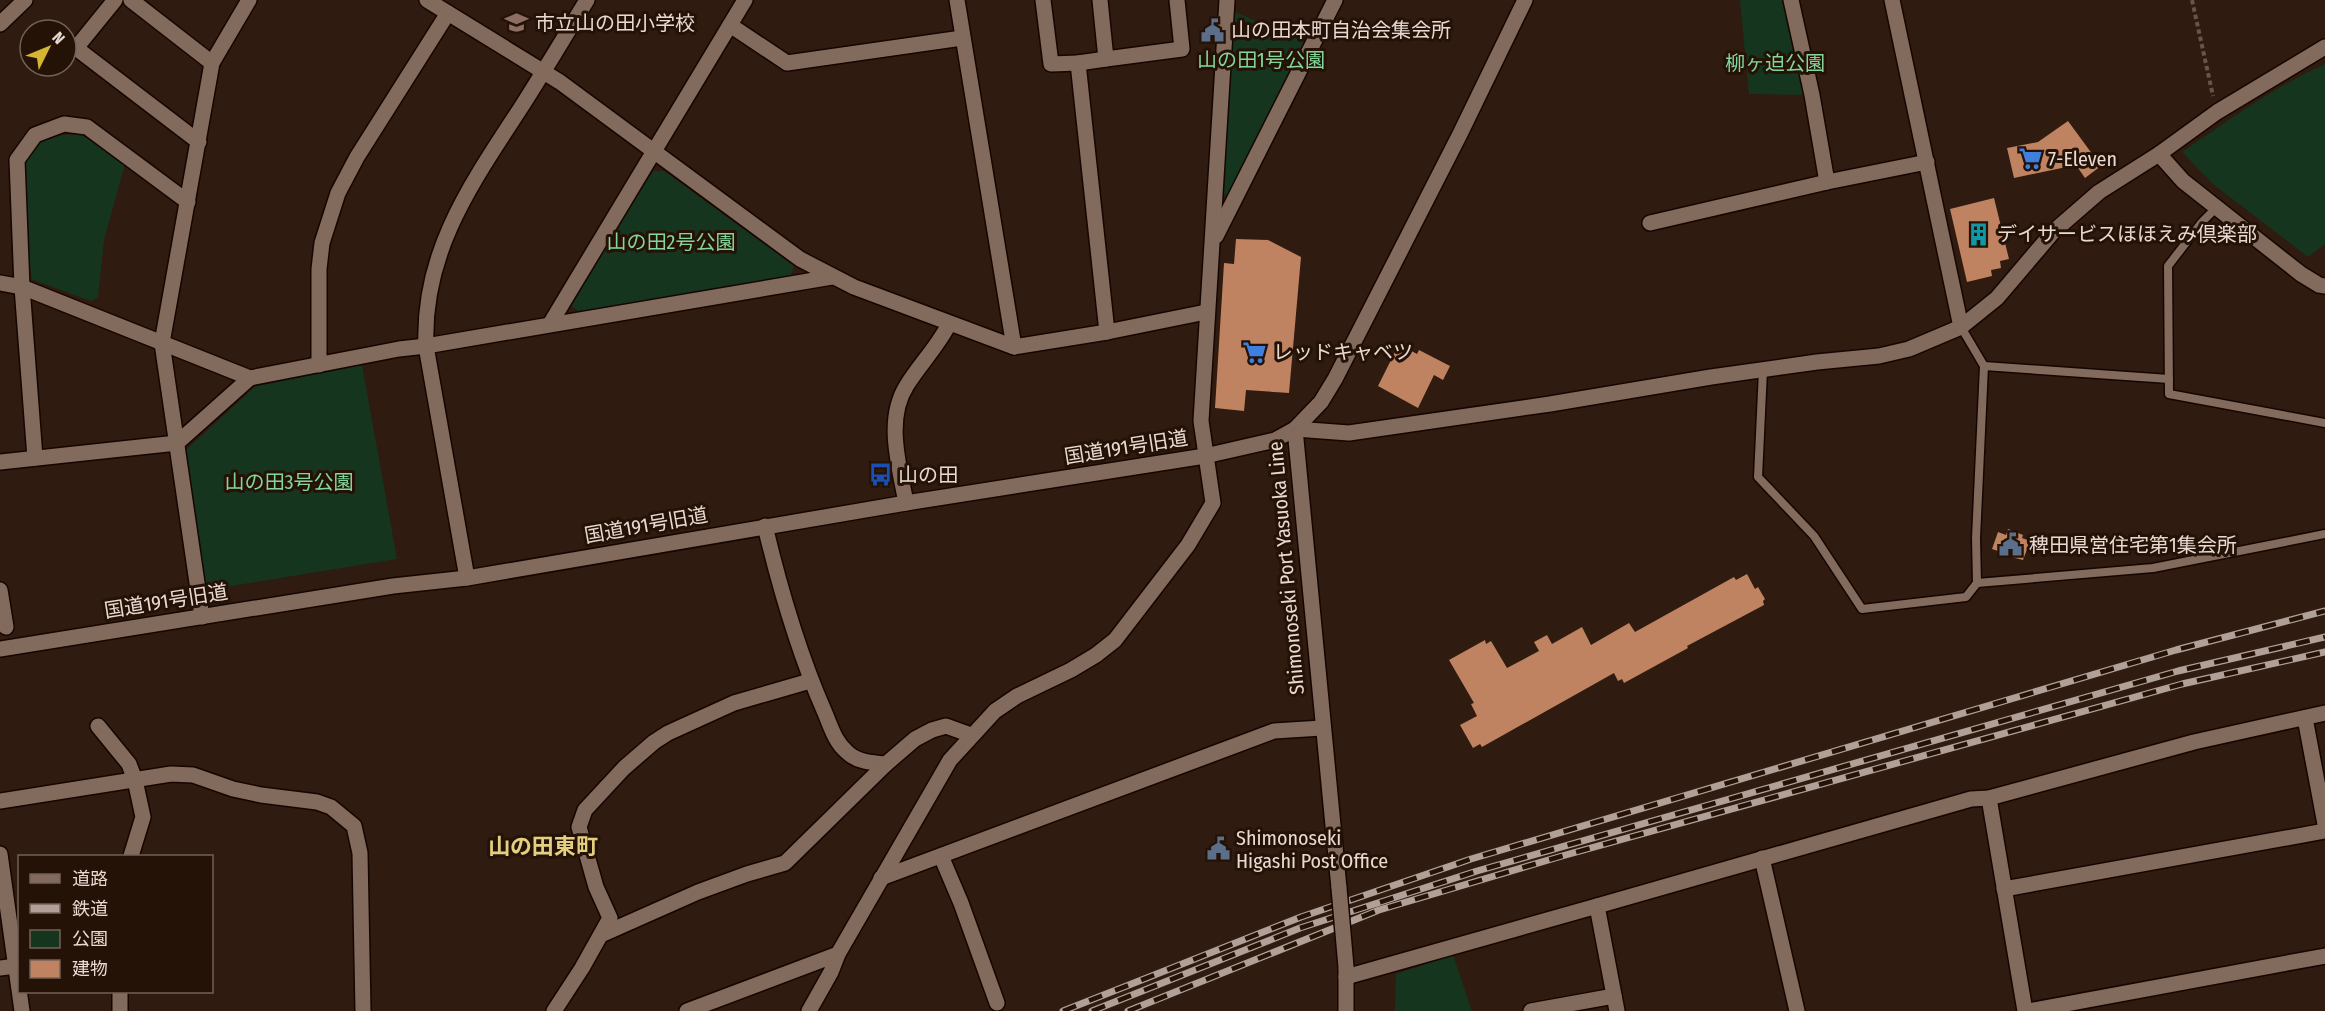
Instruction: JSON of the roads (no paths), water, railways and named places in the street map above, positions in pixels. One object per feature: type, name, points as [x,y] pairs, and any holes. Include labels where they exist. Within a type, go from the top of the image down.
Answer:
[{"type":"street","points":[[0,24],[25,0]]},
{"type":"street","points":[[115,0],[76,48],[199,142]]},
{"type":"street","points":[[131,0],[212,63]]},
{"type":"street","points":[[202,617],[162,343],[212,63],[249,0]]},
{"type":"street","points":[[427,0],[544,71],[800,259],[832,277],[949,324],[1014,347],[1107,332],[1206,312]]},
{"type":"street","points":[[467,578],[426,346],[425,320],[430,282],[452,219],[587,0]]},
{"type":"street","points":[[550,324],[745,0]]},
{"type":"street","points":[[957,0],[1014,347]]},
{"type":"street","points":[[1043,0],[1051,64],[1078,63],[1182,49],[1177,0]]},
{"type":"street","points":[[1100,0],[1106,59]]},
{"type":"street","points":[[808,1011],[831,972],[838,954],[950,760],[971,735],[1002,706],[1017,696],[1071,670],[1115,640],[1188,545],[1213,502],[1201,421],[1227,0]]},
{"type":"street","points":[[1213,242],[1335,0]]},
{"type":"street","name":"Shimonoseki Port Yasuoka Line","points":[[1346,1011],[1346,972],[1339,888],[1295,429],[1321,402],[1335,380],[1460,134],[1523,0]]},
{"type":"street","points":[[1791,0],[1812,95],[1827,182]]},
{"type":"street","points":[[1892,0],[1961,327]]},
{"type":"street","points":[[319,365],[317,295],[319,270],[322,243],[338,193],[357,157],[448,13]]},
{"type":"street","points":[[730,25],[787,63],[962,38]]},
{"type":"street","points":[[1295,429],[1349,433],[1817,362],[1879,356],[1909,349],[1961,327],[1997,298],[2053,232],[2099,192],[2159,154],[2217,112],[2325,47]]},
{"type":"street","points":[[1078,63],[1107,332]]},
{"type":"street","points":[[35,458],[22,287],[17,160],[35,135],[64,124],[87,127],[188,202]]},
{"type":"street","points":[[2159,154],[2183,181],[2301,274],[2325,286]]},
{"type":"street","points":[[1650,223],[1827,182],[1927,162]]},
{"type":"street","points":[[0,462],[177,443],[250,378],[399,349],[832,277]]},
{"type":"street","points":[[0,283],[22,287],[250,378]]},
{"type":"street","points":[[906,503],[895,428],[898,402],[949,324]]},
{"type":"street","name":"国道191号旧道","points":[[0,649],[381,588],[467,578],[765,526],[1205,456],[1275,440],[1295,429]]},
{"type":"street","points":[[765,526],[776,572],[810,681],[836,741],[848,753],[868,762],[885,764]]},
{"type":"street","points":[[0,590],[6,627]]},
{"type":"street","points":[[554,1011],[609,918],[596,887],[579,827],[585,810],[624,768],[668,733],[734,703],[810,681]]},
{"type":"street","points":[[1346,972],[1597,906],[1960,802],[1989,798],[2193,742],[2325,713]]},
{"type":"street","points":[[2305,718],[2325,824]]},
{"type":"street","points":[[98,726],[129,764],[135,780],[143,817],[131,855]]},
{"type":"street","points":[[601,935],[698,892],[785,863],[885,764],[915,739],[946,726],[971,735]]},
{"type":"street","points":[[881,878],[1274,731],[1322,728]]},
{"type":"street","points":[[0,801],[171,774],[194,775],[233,789],[317,802],[331,807],[354,826],[360,853],[363,1011]]},
{"type":"street","points":[[1989,798],[2026,1011],[2325,956]]},
{"type":"street","points":[[2004,890],[2325,831]]},
{"type":"street","points":[[0,854],[14,908],[18,981]]},
{"type":"street","points":[[940,856],[961,903],[998,1003]]},
{"type":"street","points":[[1762,858],[1797,1011]]},
{"type":"street","points":[[1531,1011],[1615,1003],[1597,906]]},
{"type":"street","points":[[687,1011],[838,954]]},
{"type":"street","points":[[0,968],[16,966]]},
{"type":"street","points":[[20,993],[22,1011]]},
{"type":"street","points":[[120,993],[120,1011]]},
{"type":"lane","points":[[2217,207],[2202,222],[2168,266],[2169,394],[2325,423]]},
{"type":"lane","points":[[1763,370],[1758,477],[1814,537],[1862,609],[1966,597],[1977,583],[1976,538],[1984,366],[1961,327]]},
{"type":"lane","points":[[1984,366],[2169,379]]},
{"type":"lane","points":[[1977,583],[2153,568],[2325,534]]},
{"type":"railway","points":[[1063,1011],[1301,917],[1471,859],[2176,650],[2325,611]]},
{"type":"railway","points":[[1092,1011],[1300,928],[1477,871],[2178,671],[2325,637]]},
{"type":"railway","points":[[1128,1011],[1379,910],[1562,856],[2182,684],[2325,652]]},
{"type":"place","name":"市立山の田小学校","points":[[517,23]]},
{"type":"place","name":"山の田本町自治会集会所","points":[[1213,30]]},
{"type":"place","name":"7-Eleven","points":[[2030,159]]},
{"type":"place","name":"デイサービスほほえみ倶楽部","points":[[1979,234]]},
{"type":"place","name":"レッドキャベツ","points":[[1255,352]]},
{"type":"place","name":"山の田","points":[[880,475]]},
{"type":"place","name":"稗田県営住宅第1集会所","points":[[2011,545]]},
{"type":"place","name":"Shimonoseki Higashi Post Office","points":[[1218,849]]},
{"type":"district","name":"山の田東町","points":[[543,846]]},
{"type":"park label","name":"山の田1号公園","points":[[1261,60]]},
{"type":"park label","name":"柳ヶ迫公園","points":[[1775,63]]},
{"type":"park label","name":"山の田2号公園","points":[[671,242]]},
{"type":"park label","name":"山の田3号公園","points":[[289,482]]}]
